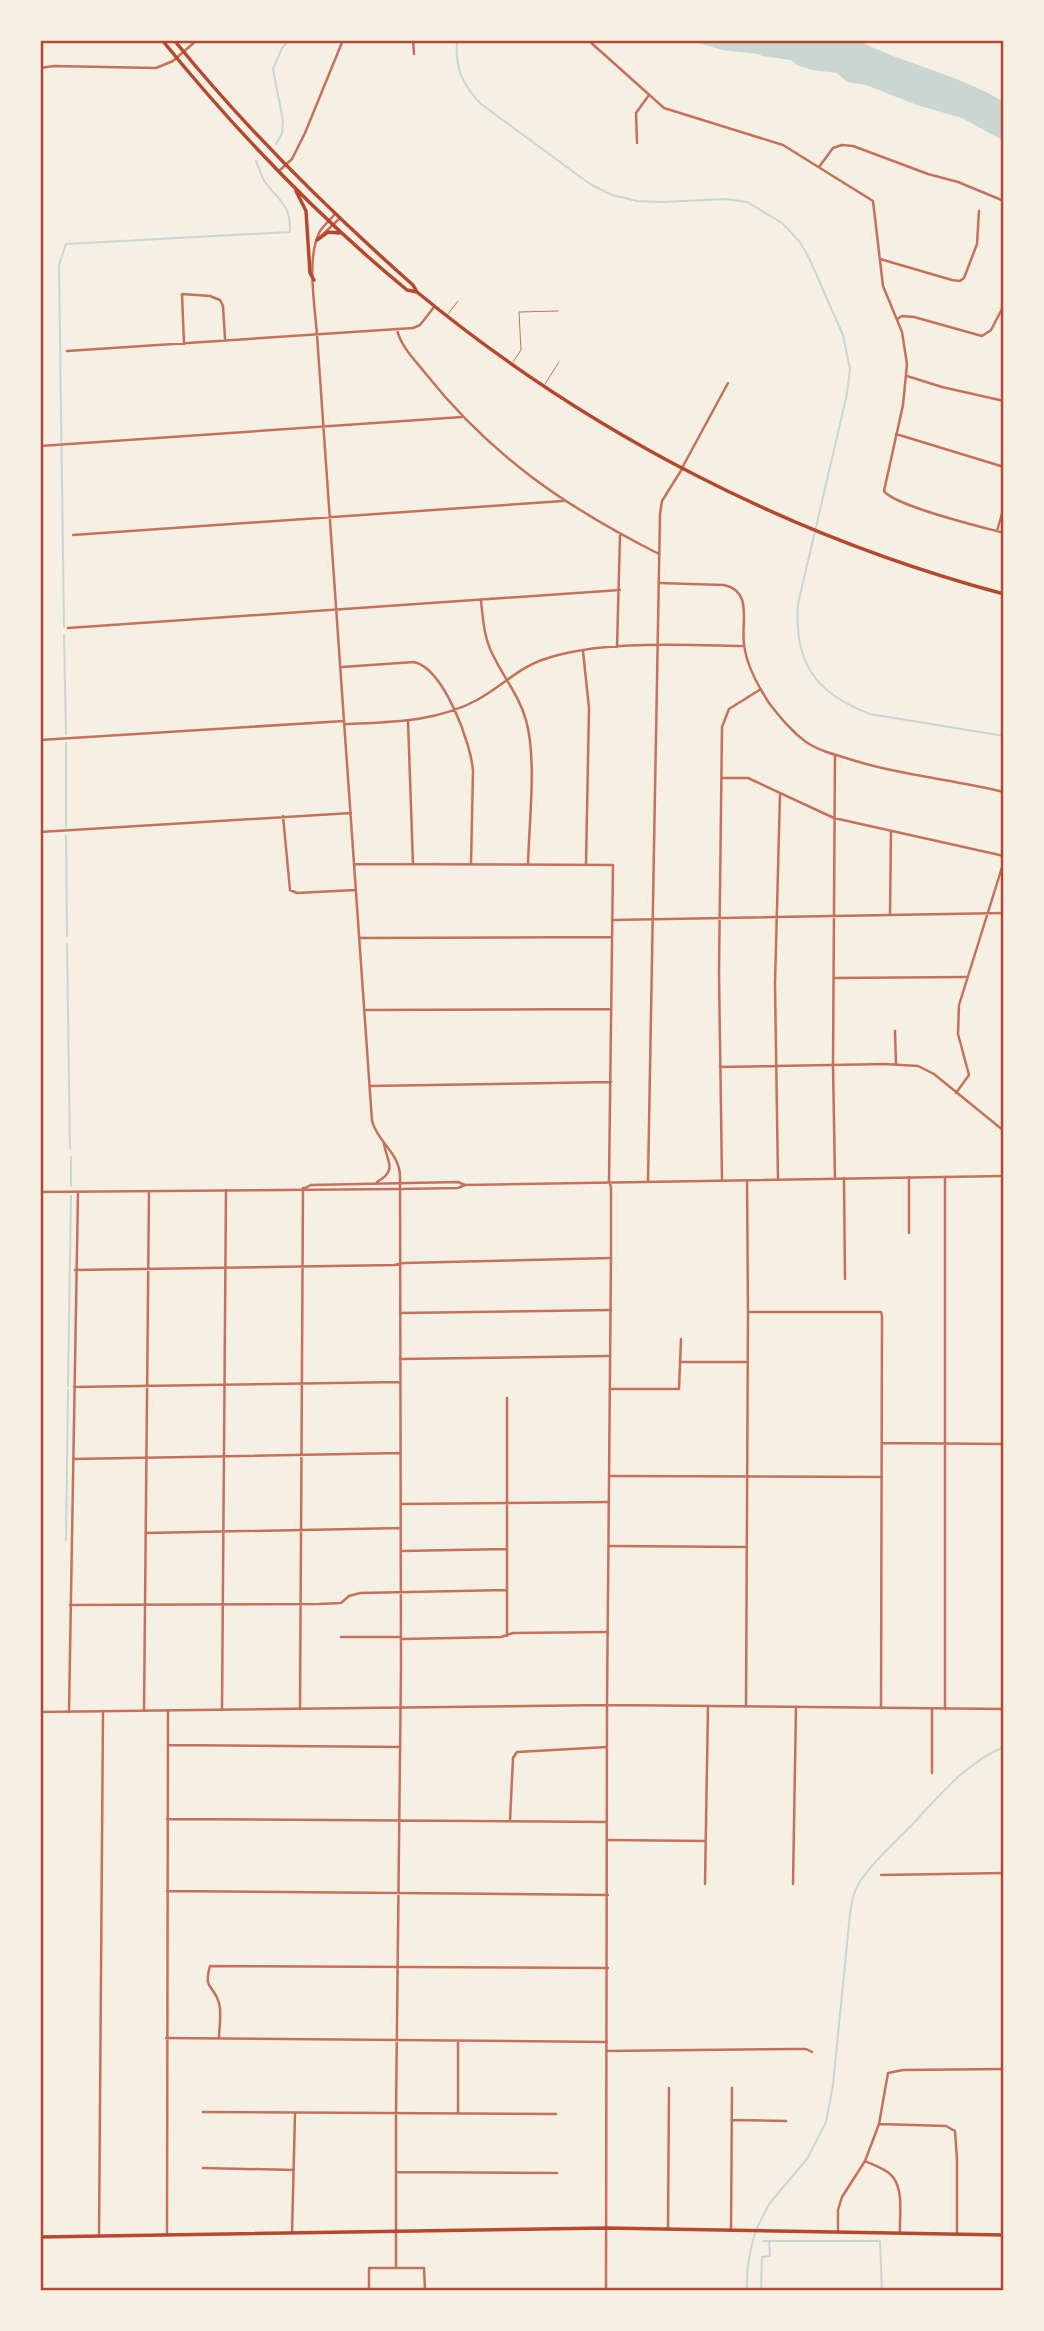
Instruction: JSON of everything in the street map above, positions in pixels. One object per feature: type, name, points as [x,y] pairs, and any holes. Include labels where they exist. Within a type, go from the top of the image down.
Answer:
[{"type":"main road","points":[[162,40],[279,171],[330,223],[407,290],[417,292]]},
{"type":"main road","points":[[174,40],[286,165],[339,219],[413,285],[417,292],[511,364],[600,422],[682,468],[808,527],[920,569],[1004,594]]},
{"type":"main road","points":[[293,186],[306,211],[310,273],[314,280]]},
{"type":"main road","points":[[317,240],[328,232],[344,236]]},
{"type":"main road","points":[[40,2237],[606,2228],[1004,2235]]},
{"type":"street","points":[[40,68],[156,68],[177,58],[197,40]]},
{"type":"street","points":[[279,171],[292,159],[305,133],[343,40]]},
{"type":"street","points":[[413,40],[414,54]]},
{"type":"street","points":[[588,40],[664,108],[775,142],[874,203],[884,293],[897,319],[905,346],[907,376],[884,486],[885,494],[917,507],[1004,533]]},
{"type":"street","points":[[637,143],[636,113],[649,94]]},
{"type":"street","points":[[819,167],[832,148],[847,145],[958,182],[1004,201]]},
{"type":"street","points":[[880,258],[960,281],[964,278],[978,244],[979,211]]},
{"type":"street","points":[[330,223],[335,214]]},
{"type":"street","points":[[339,219],[320,231],[313,260],[317,335],[373,1126],[398,1163],[401,1182],[397,2268]]},
{"type":"street","points":[[184,344],[181,298],[184,294],[210,296],[220,300],[223,306],[225,341]]},
{"type":"street","points":[[897,319],[902,316],[914,317],[982,336],[991,330],[1004,305]]},
{"type":"street","points":[[67,351],[397,330],[420,325],[435,307]]},
{"type":"street","points":[[397,330],[401,343],[463,417],[506,457],[563,501],[659,554]]},
{"type":"street","points":[[907,376],[1004,401]]},
{"type":"street","points":[[648,1181],[660,514],[662,501],[728,383]]},
{"type":"street","points":[[40,446],[463,417]]},
{"type":"street","points":[[896,434],[1004,467]]},
{"type":"street","points":[[73,535],[563,501]]},
{"type":"street","points":[[997,531],[1004,507]]},
{"type":"street","points":[[617,647],[620,534]]},
{"type":"street","points":[[659,583],[724,585],[736,589],[743,598],[744,646],[761,689],[776,712],[797,735],[813,746],[889,771],[1004,792]]},
{"type":"street","points":[[68,628],[620,590]]},
{"type":"street","points":[[481,600],[486,638],[522,706],[528,731],[528,864]]},
{"type":"street","points":[[40,740],[426,718],[474,702],[541,660],[617,647],[744,646]]},
{"type":"street","points":[[583,651],[589,708],[586,864]]},
{"type":"street","points":[[341,667],[420,663],[436,677],[466,738],[472,764],[471,864]]},
{"type":"street","points":[[722,1180],[719,918],[722,727],[725,716],[737,703],[761,689]]},
{"type":"street","points":[[408,720],[414,864]]},
{"type":"street","points":[[835,755],[835,1178]]},
{"type":"street","points":[[722,778],[748,778],[834,818],[1004,859],[959,1005],[960,1044],[969,1075],[956,1093]]},
{"type":"street","points":[[778,1180],[776,917],[780,794]]},
{"type":"street","points":[[40,832],[351,813]]},
{"type":"street","points":[[283,817],[290,890],[297,893],[356,890]]},
{"type":"street","points":[[890,915],[891,832]]},
{"type":"street","points":[[354,864],[613,864],[609,1181],[611,1310],[606,2291]]},
{"type":"street","points":[[613,920],[1004,913]]},
{"type":"street","points":[[359,938],[612,937]]},
{"type":"street","points":[[834,978],[966,977]]},
{"type":"street","points":[[365,1010],[611,1009]]},
{"type":"street","points":[[895,1031],[896,1064]]},
{"type":"street","points":[[720,1067],[896,1064],[924,1068],[1004,1131]]},
{"type":"street","points":[[370,1086],[611,1082]]},
{"type":"street","points":[[375,1183],[389,1172],[390,1161],[384,1144]]},
{"type":"street","points":[[40,1192],[400,1189],[609,1181],[1004,1176]]},
{"type":"street","points":[[909,1177],[909,1233]]},
{"type":"street","points":[[945,1177],[945,1709]]},
{"type":"street","points":[[844,1178],[845,1279]]},
{"type":"street","points":[[746,1706],[747,1180]]},
{"type":"street","points":[[303,1188],[312,1185],[401,1182],[458,1182],[465,1185]]},
{"type":"street","points":[[300,1709],[303,1188]]},
{"type":"street","points":[[222,1710],[226,1189]]},
{"type":"street","points":[[144,1711],[149,1191]]},
{"type":"street","points":[[69,1712],[78,1192]]},
{"type":"street","points":[[75,1270],[303,1267],[611,1258]]},
{"type":"street","points":[[399,1313],[611,1310]]},
{"type":"street","points":[[748,1312],[881,1312],[881,1708]]},
{"type":"street","points":[[610,1389],[678,1390],[681,1339]]},
{"type":"street","points":[[399,1359],[610,1356]]},
{"type":"street","points":[[681,1362],[748,1362]]},
{"type":"street","points":[[74,1387],[400,1382]]},
{"type":"street","points":[[507,1636],[508,1398]]},
{"type":"street","points":[[882,1443],[1004,1444]]},
{"type":"street","points":[[73,1459],[400,1453]]},
{"type":"street","points":[[610,1476],[882,1477]]},
{"type":"street","points":[[401,1504],[610,1502]]},
{"type":"street","points":[[146,1533],[401,1528]]},
{"type":"street","points":[[609,1546],[746,1547]]},
{"type":"street","points":[[401,1551],[507,1549]]},
{"type":"street","points":[[70,1605],[341,1603],[356,1593],[507,1590]]},
{"type":"street","points":[[341,1637],[401,1638],[608,1632]]},
{"type":"street","points":[[40,1712],[607,1705],[1004,1709]]},
{"type":"street","points":[[705,1884],[708,1706]]},
{"type":"street","points":[[793,1884],[796,1707]]},
{"type":"street","points":[[932,1709],[932,1773]]},
{"type":"street","points":[[99,2236],[103,1711]]},
{"type":"street","points":[[167,2234],[168,1711]]},
{"type":"street","points":[[167,1745],[400,1747]]},
{"type":"street","points":[[510,1821],[513,1758],[518,1751],[607,1747]]},
{"type":"street","points":[[167,1819],[607,1822]]},
{"type":"street","points":[[608,1840],[705,1841]]},
{"type":"street","points":[[881,1875],[1004,1873]]},
{"type":"street","points":[[167,1891],[608,1895]]},
{"type":"street","points":[[219,2038],[219,2002],[206,1978],[209,1966],[608,1968]]},
{"type":"street","points":[[166,2038],[607,2042]]},
{"type":"street","points":[[458,2041],[458,2113]]},
{"type":"street","points":[[607,2051],[808,2049],[813,2052]]},
{"type":"street","points":[[838,2232],[840,2204],[864,2161],[879,2124],[888,2073],[903,2070],[1004,2069]]},
{"type":"street","points":[[668,2229],[669,2088]]},
{"type":"street","points":[[732,2088],[732,2231]]},
{"type":"street","points":[[202,2112],[556,2114]]},
{"type":"street","points":[[292,2233],[295,2112]]},
{"type":"street","points":[[732,2120],[786,2121]]},
{"type":"street","points":[[879,2124],[946,2126],[955,2131],[957,2234]]},
{"type":"street","points":[[864,2161],[886,2171],[896,2182],[899,2192],[900,2233]]},
{"type":"street","points":[[203,2168],[294,2169]]},
{"type":"street","points":[[396,2172],[557,2173]]},
{"type":"street","points":[[369,2291],[369,2268],[424,2268],[425,2291]]},
{"type":"lane","points":[[446,316],[458,301]]},
{"type":"lane","points":[[511,364],[521,351],[519,312],[558,311]]},
{"type":"lane","points":[[544,386],[559,362]]},
{"type":"shaded area","points":[[689,40],[857,40],[968,84],[1004,102],[1004,141],[962,118],[917,105],[866,85],[847,82],[837,73],[812,70],[791,60],[722,50]]},
{"type":"waterway","points":[[276,144],[282,134],[283,121],[273,69],[282,48],[289,40]]},
{"type":"waterway","points":[[457,40],[457,59],[461,75],[481,104],[590,184],[612,195],[637,201],[726,199],[747,202],[782,223],[800,242],[843,335],[850,369],[847,394],[798,604],[800,643],[805,659],[822,686],[851,706],[870,714],[1004,736]]},
{"type":"waterway","points":[[64,627],[59,265],[66,244],[290,232],[289,216],[280,199],[265,182],[256,161]]},
{"type":"waterway","points":[[64,635],[66,734]]},
{"type":"waterway","points":[[66,743],[66,827]]},
{"type":"waterway","points":[[66,836],[67,936]]},
{"type":"waterway","points":[[67,944],[70,1148]]},
{"type":"waterway","points":[[71,1157],[71,1186]]},
{"type":"waterway","points":[[68,1386],[71,1196]]},
{"type":"waterway","points":[[66,1540],[68,1390]]},
{"type":"waterway","points":[[757,2228],[769,2204],[807,2159],[826,2122],[833,2085],[850,1914],[857,1887],[864,1875],[953,1782],[977,1762],[1004,1747]]},
{"type":"waterway","points":[[747,2291],[748,2262],[755,2233]]},
{"type":"waterway","points":[[764,2241],[878,2241]]},
{"type":"waterway","points":[[761,2291],[762,2257],[770,2256],[769,2241]]},
{"type":"waterway","points":[[880,2241],[882,2291]]}]
